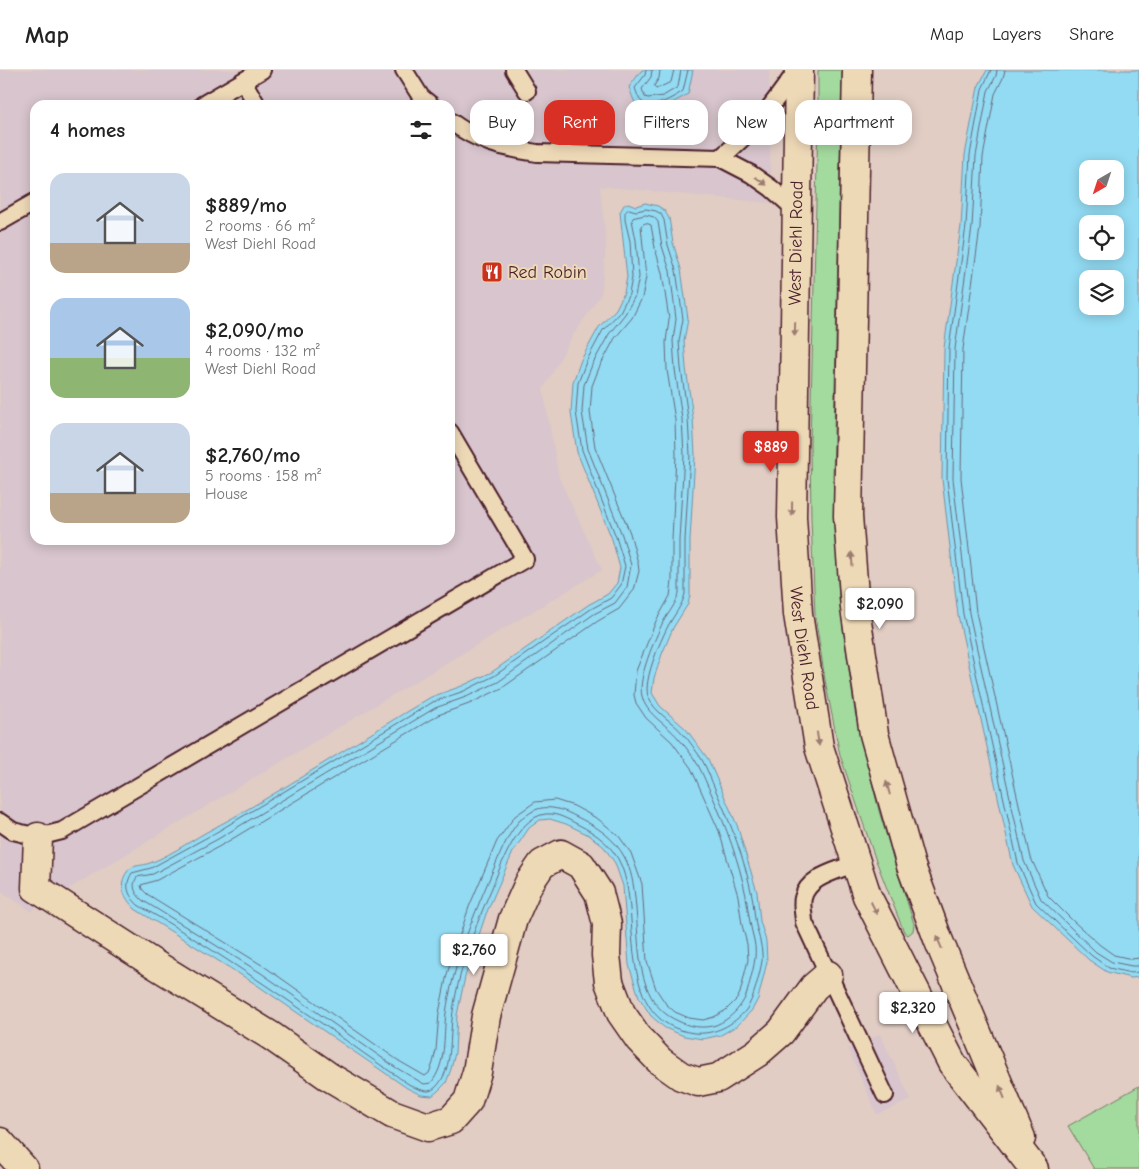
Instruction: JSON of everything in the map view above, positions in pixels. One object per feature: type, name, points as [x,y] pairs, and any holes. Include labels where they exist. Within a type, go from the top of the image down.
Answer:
[{"type":"main road","name":"West Diehl Road","points":[[798,70],[792,517],[798,614],[819,747],[868,896],[952,1063],[1034,1169],[938,939],[911,866],[874,734],[855,608],[848,516],[857,70]]},
{"type":"main road","points":[[38,837],[36,888],[271,1036],[328,1076],[392,1114],[428,1127],[451,1120],[468,1101],[477,1072],[486,1016],[513,919],[529,883],[542,864],[561,854],[582,865],[599,893],[606,924],[606,955],[610,982],[621,1013],[639,1039],[660,1061],[680,1076],[698,1082],[718,1078],[757,1053],[781,1032],[814,987],[828,975]]},
{"type":"main road","points":[[0,1142],[24,1169]]},
{"type":"main road","points":[[0,1156],[20,1169]]},
{"type":"lane","points":[[211,100],[262,70]]},
{"type":"lane","points":[[404,70],[425,100]]},
{"type":"lane","points":[[514,70],[527,91]]},
{"type":"lane","points":[[720,158],[738,145],[770,109],[798,70]]},
{"type":"lane","points":[[243,81],[255,100]]},
{"type":"lane","points":[[455,124],[484,142],[510,149],[537,153],[720,158],[751,174],[771,188],[797,211]]},
{"type":"lane","points":[[0,222],[30,205]]},
{"type":"lane","points":[[0,822],[13,831],[38,837],[62,831],[525,559],[455,440]]},
{"type":"lane","points":[[856,863],[819,878],[807,886],[802,900],[804,922],[886,1095]]},
{"type":"shaded area","points":[[0,70],[769,70],[769,100],[718,100],[718,145],[770,145],[771,203],[600,186],[606,244],[601,294],[572,337],[543,389],[559,478],[602,570],[31,911],[0,890]]},
{"type":"shaded area","points":[[880,1034],[911,1100],[877,1114],[848,1049]]},
{"type":"green space","points":[[818,70],[842,70],[841,100],[818,100]]},
{"type":"green space","points":[[817,145],[840,145],[833,477],[839,599],[855,712],[879,811],[914,924],[913,931],[908,935],[904,932],[875,858],[840,755],[825,680],[815,614],[810,443]]},
{"type":"green space","points":[[1139,1086],[1139,1169],[1094,1169],[1068,1126]]},
{"type":"water","points":[[642,70],[693,70],[688,94],[677,100],[634,100],[629,87]]},
{"type":"water","points":[[987,70],[1139,70],[1139,977],[1131,978],[1107,972],[1089,960],[1032,906],[1013,865],[958,615],[942,479],[944,348],[961,226],[965,155],[978,87]]},
{"type":"water","points":[[628,203],[636,206],[645,203],[658,206],[664,210],[669,218],[673,243],[681,269],[688,319],[684,341],[693,418],[695,455],[690,540],[690,595],[688,604],[673,628],[662,654],[654,678],[652,693],[660,706],[686,729],[708,759],[737,825],[757,892],[760,921],[766,941],[767,962],[758,999],[752,1010],[738,1025],[721,1035],[703,1039],[684,1036],[665,1028],[651,1016],[639,997],[629,965],[623,886],[615,863],[604,847],[589,835],[550,819],[540,820],[529,828],[513,852],[486,914],[465,977],[457,1015],[455,1053],[446,1083],[432,1096],[421,1095],[407,1088],[254,983],[135,909],[125,896],[122,887],[124,877],[131,868],[154,862],[262,801],[431,697],[462,686],[492,672],[588,605],[608,594],[617,583],[620,568],[612,539],[577,452],[571,413],[573,382],[581,360],[599,327],[616,309],[624,293],[627,277],[620,212],[624,205]]},
{"type":"place","name":"Red Robin","points":[[492,272]]}]
